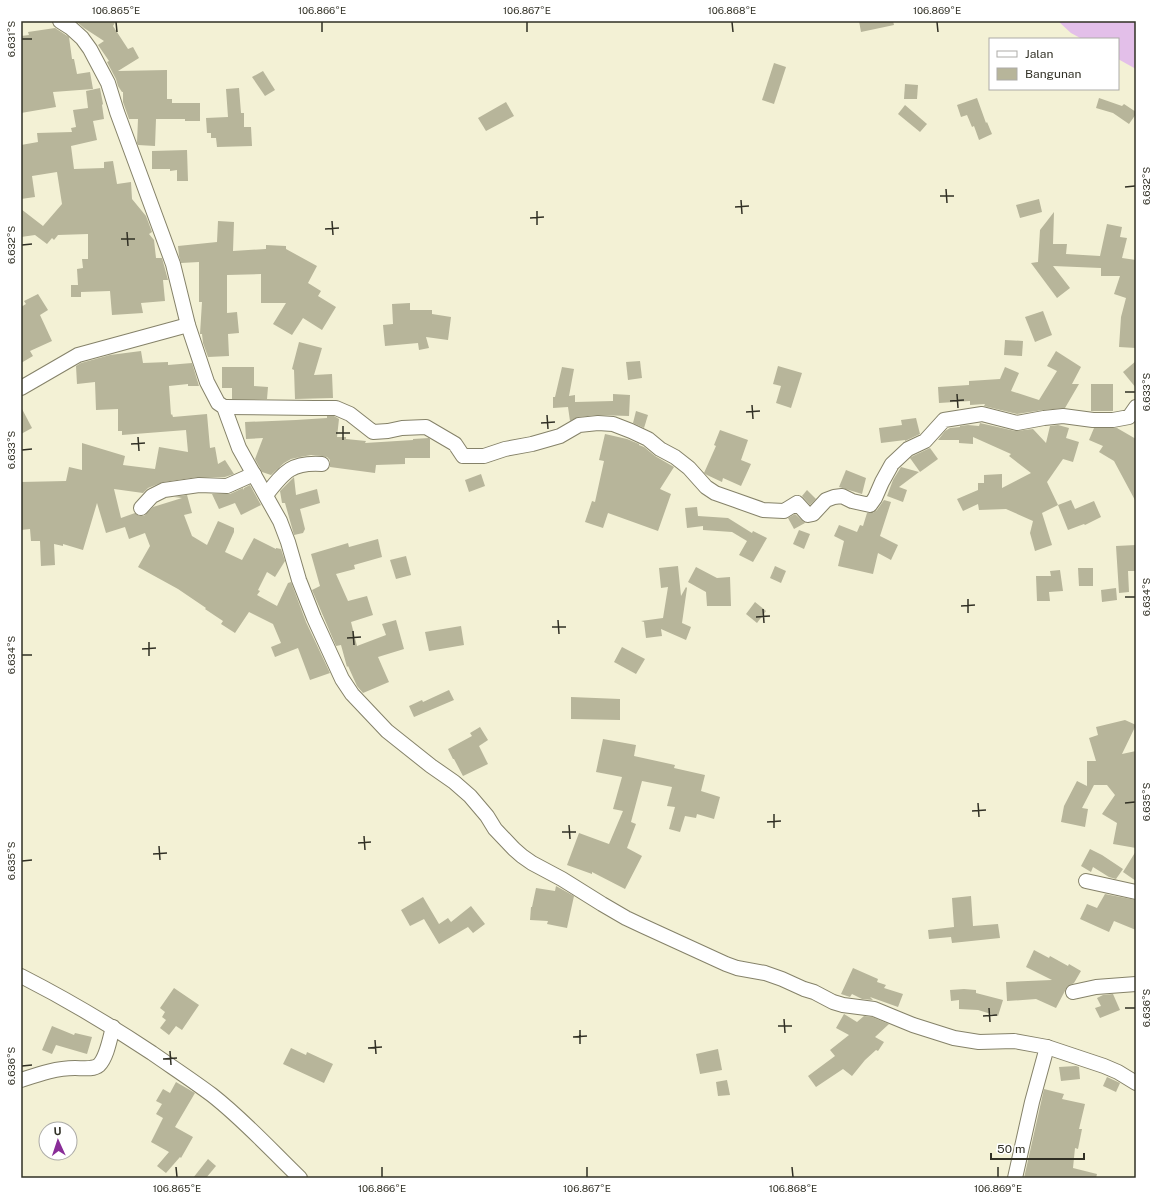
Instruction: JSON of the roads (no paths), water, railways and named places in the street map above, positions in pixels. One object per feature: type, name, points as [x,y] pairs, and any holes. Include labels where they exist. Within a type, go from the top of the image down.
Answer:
[{"type":"street","points":[[60,21],[82,38],[90,49],[108,83],[117,112],[173,264],[188,325],[207,382],[218,404],[224,407],[336,408],[350,414],[373,432],[402,428],[426,427],[455,444],[463,456],[484,456],[505,449],[532,444],[560,436],[578,425],[598,423],[613,424],[648,439],[660,449],[675,457],[689,468],[706,487],[715,494],[763,510],[784,511],[797,503],[808,515],[813,514],[826,500],[834,497],[842,496],[852,501],[870,505],[892,464],[908,449],[925,441],[944,420],[982,414],[1017,423],[1063,416],[1093,420],[1113,420],[1129,417],[1136,407]]},
{"type":"street","points":[[21,388],[78,355],[188,325]]},
{"type":"street","points":[[224,407],[239,448],[280,521],[299,580],[314,618],[342,678],[352,694],[387,731],[470,796],[495,829],[514,849],[532,863],[643,926],[731,966],[773,976],[814,992],[833,1002],[843,1005],[874,1009],[914,1025],[954,1038],[979,1042],[1014,1041],[1048,1047],[1104,1066],[1118,1072],[1136,1083]]},
{"type":"street","points":[[266,495],[275,483],[294,466],[310,463],[322,464]]},
{"type":"street","points":[[141,508],[152,496],[164,490],[199,485],[227,486],[254,474]]},
{"type":"street","points":[[1086,881],[1136,892]]},
{"type":"street","points":[[21,976],[113,1027],[178,1070],[213,1096],[246,1124],[285,1172],[300,1178]]},
{"type":"street","points":[[1073,992],[1096,987],[1136,984]]},
{"type":"street","points":[[21,1080],[54,1070],[68,1068],[90,1068],[97,1066],[104,1059],[113,1027]]},
{"type":"street","points":[[1015,1178],[1032,1102],[1048,1047]]}]
